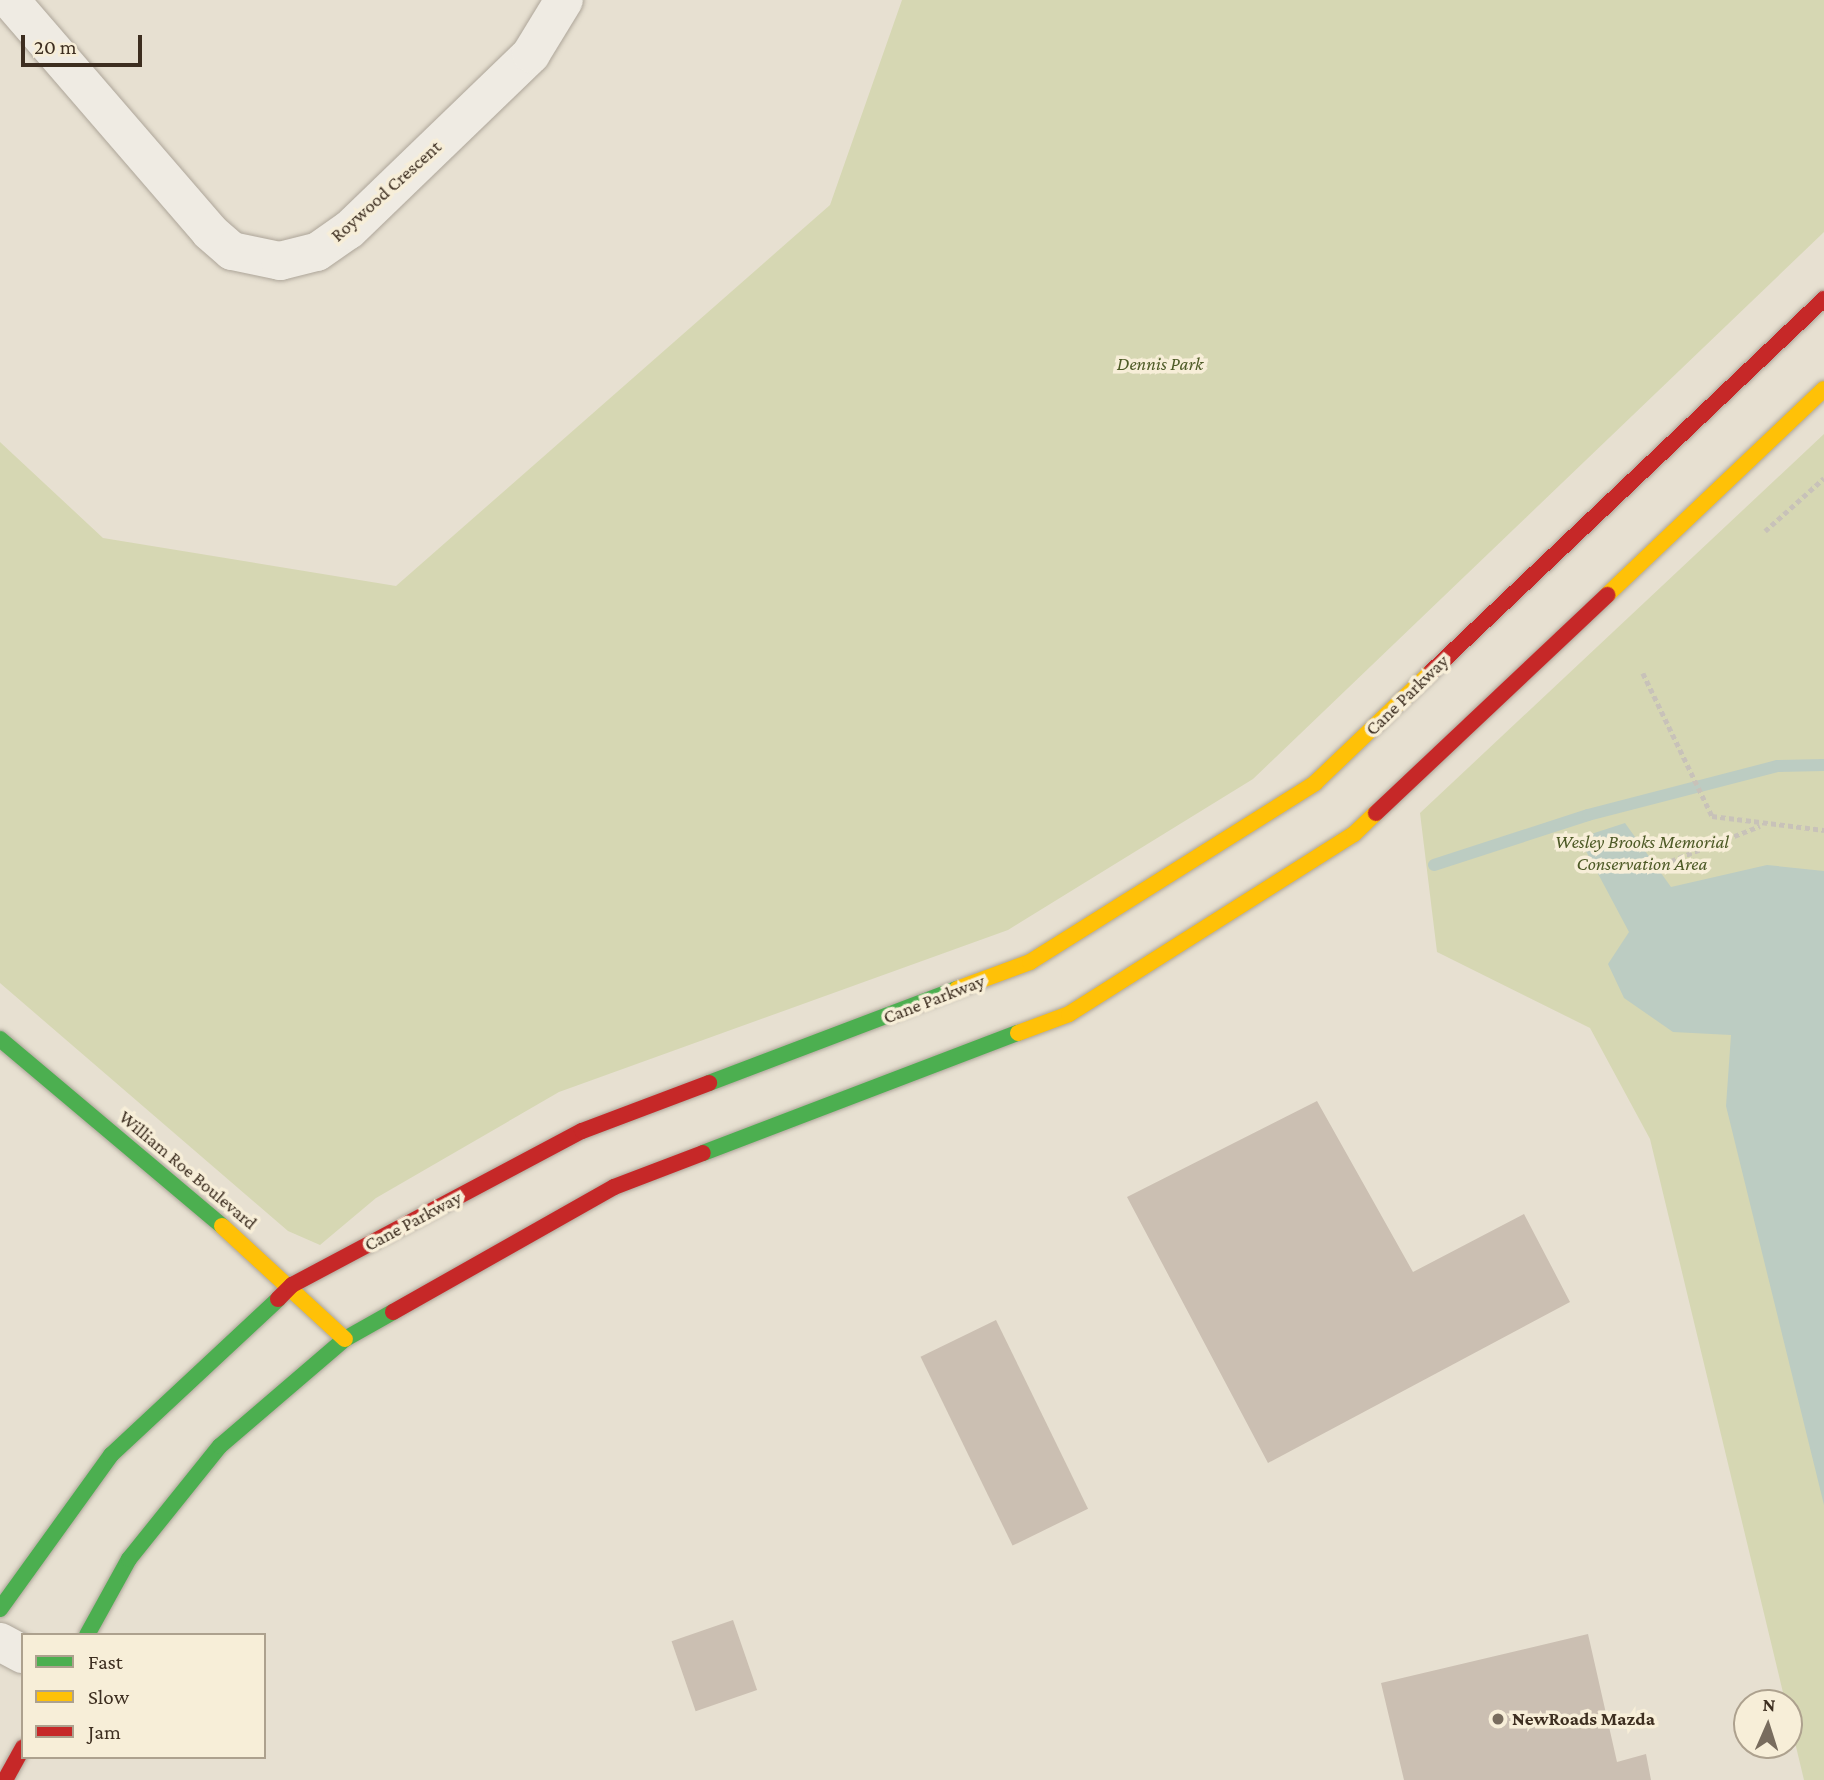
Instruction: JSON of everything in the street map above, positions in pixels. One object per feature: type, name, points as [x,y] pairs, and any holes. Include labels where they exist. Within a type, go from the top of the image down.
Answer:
[{"type":"main road","name":"Cane Parkway","points":[[0,1609],[111,1455],[292,1285],[582,1130],[1030,962],[1315,783],[1824,299]]},
{"type":"main road","points":[[88,1633],[130,1559],[220,1446],[345,1339],[614,1187],[1069,1014],[1354,834],[1824,389]]},
{"type":"main road","name":"William Roe Boulevard","points":[[0,1039],[292,1285],[345,1339]]},
{"type":"main road","points":[[5,1780],[21,1752]]},
{"type":"street","name":"Roywood Crescent","points":[[10,0],[210,232],[232,251],[280,261],[317,251],[349,230],[531,54],[564,0]]},
{"type":"street","points":[[0,1642],[21,1653]]},
{"type":"path","points":[[1765,531],[1824,478]]},
{"type":"path","points":[[1643,673],[1694,771],[1712,816],[1761,825],[1824,830]]},
{"type":"path","points":[[1663,864],[1761,825]]},
{"type":"green space","name":"Dennis Park","points":[[902,0],[1824,0],[1824,232],[1253,779],[1008,930],[559,1092],[376,1198],[320,1245],[288,1231],[0,983],[0,442],[103,538],[396,586],[830,205]]},
{"type":"green space","name":"Wesley Brooks Memorial Conservation Area","points":[[1824,434],[1824,1780],[1804,1780],[1799,1759],[1803,1759],[1803,1689],[1782,1689],[1650,1139],[1590,1028],[1437,952],[1420,813]]},
{"type":"shaded area","points":[[1625,823],[1671,887],[1767,865],[1824,871],[1824,1505],[1726,1106],[1731,1035],[1673,1032],[1624,998],[1608,964],[1629,932],[1579,838]]},
{"type":"building","points":[[1317,1101],[1413,1272],[1524,1214],[1570,1302],[1268,1463],[1127,1197]]},
{"type":"building","points":[[996,1320],[1088,1509],[1013,1546],[921,1357]]},
{"type":"building","points":[[733,1620],[757,1690],[696,1711],[672,1641]]},
{"type":"building","name":"NewRoads Mazda","points":[[1588,1634],[1617,1762],[1646,1754],[1651,1780],[1404,1780],[1381,1683]]},
{"type":"waterway","points":[[1434,865],[1588,815],[1778,766],[1824,765]]},
{"type":"traffic: fast","points":[[709,1083],[957,989]]},
{"type":"traffic: fast","points":[[703,1153],[1018,1033]]},
{"type":"traffic: fast","points":[[0,1039],[222,1226]]},
{"type":"traffic: fast","points":[[0,1609],[111,1455],[278,1299]]},
{"type":"traffic: fast","points":[[88,1633],[129,1559],[220,1446],[345,1339],[393,1312]]},
{"type":"traffic: slow","points":[[1607,595],[1824,389]]},
{"type":"traffic: slow","points":[[957,989],[1030,962],[1315,783],[1431,672]]},
{"type":"traffic: slow","points":[[1018,1033],[1069,1014],[1354,834],[1376,813]]},
{"type":"traffic: slow","points":[[222,1226],[345,1339]]},
{"type":"traffic: jam","points":[[1431,672],[1824,299]]},
{"type":"traffic: jam","points":[[1376,813],[1607,595]]},
{"type":"traffic: jam","points":[[278,1299],[292,1285],[582,1131],[709,1083]]},
{"type":"traffic: jam","points":[[393,1312],[614,1187],[703,1153]]},
{"type":"traffic: jam","points":[[5,1780],[21,1752]]},
{"type":"place","name":"NewRoads Mazda","points":[[1498,1719]]}]
